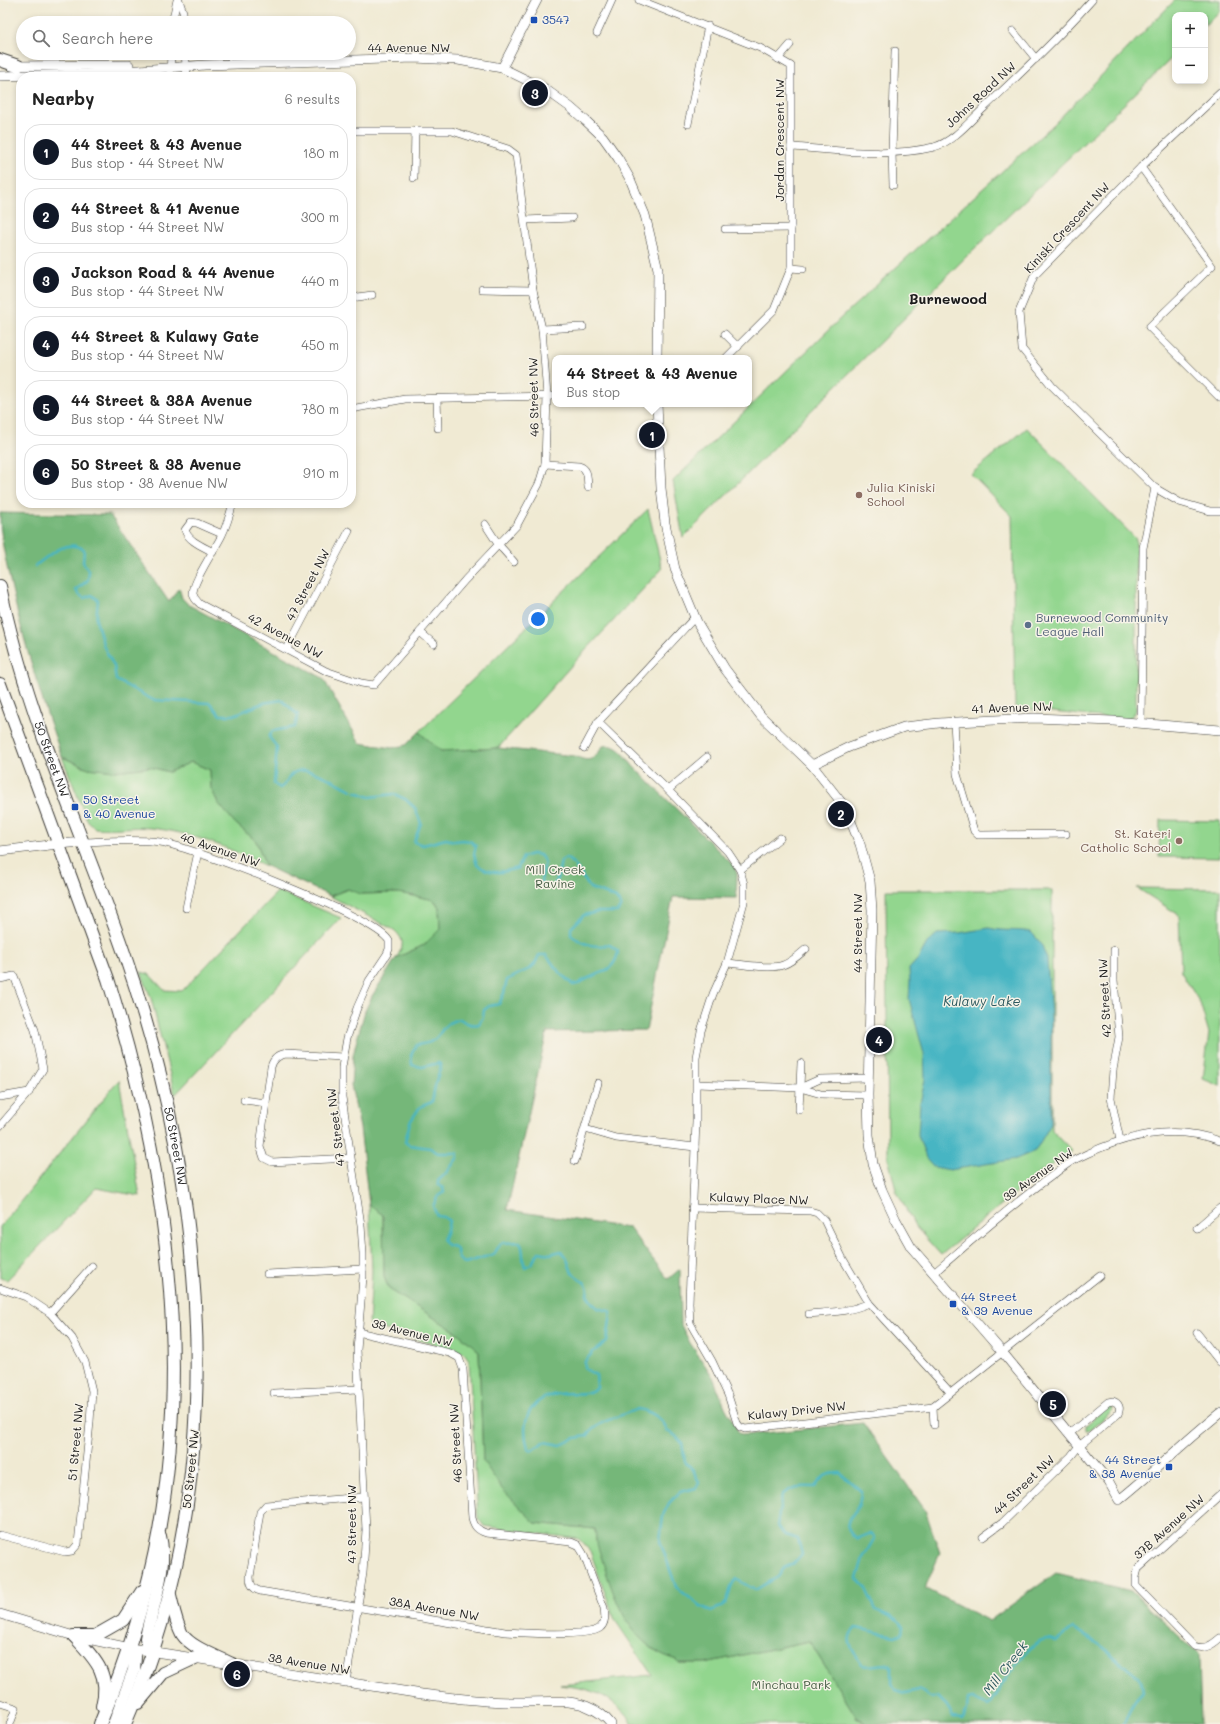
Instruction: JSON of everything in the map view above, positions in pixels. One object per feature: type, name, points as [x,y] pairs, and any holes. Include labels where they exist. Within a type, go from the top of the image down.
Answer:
[{"type":"main road","points":[[0,60],[18,66]]},
{"type":"main road","name":"50 Street NW","points":[[0,586],[14,643],[29,694],[123,949],[149,1030],[166,1098],[176,1148],[189,1235],[196,1328],[196,1414],[188,1500],[181,1546],[170,1595],[154,1652],[127,1720]]},
{"type":"main road","name":"50 Street NW","points":[[0,684],[108,978],[122,1023],[149,1136],[162,1216],[171,1308],[172,1395],[170,1444],[159,1531],[130,1648],[119,1679],[99,1724]]},
{"type":"main road","points":[[154,1652],[148,1647],[146,1638],[161,1567],[163,1550],[159,1531]]},
{"type":"main road","points":[[74,1636],[96,1636],[123,1620],[148,1579]]},
{"type":"main road","points":[[170,1595],[181,1632],[186,1640],[193,1646],[232,1664]]},
{"type":"main road","points":[[74,1636],[94,1658],[104,1677],[105,1696],[99,1724]]},
{"type":"main road","points":[[114,1724],[134,1670],[135,1657],[130,1648]]},
{"type":"main road","points":[[127,1720],[163,1673],[195,1658]]},
{"type":"street","points":[[174,16],[178,0]]},
{"type":"street","points":[[178,0],[183,16]]},
{"type":"street","points":[[537,0],[502,68],[545,89],[570,107],[603,137],[618,158],[630,179],[645,215],[658,269],[657,355]]},
{"type":"street","points":[[597,33],[612,0]]},
{"type":"street","name":"Jordan Crescent NW","points":[[639,0],[708,26],[760,48],[790,66],[791,268],[774,310],[729,355]]},
{"type":"street","name":"Johns Road NW","points":[[791,147],[892,153],[935,146],[952,137],[1036,59],[1092,0]]},
{"type":"street","points":[[688,124],[708,26]]},
{"type":"street","points":[[1013,31],[1036,59]]},
{"type":"street","points":[[778,59],[790,45]]},
{"type":"street","points":[[893,184],[892,153],[895,51]]},
{"type":"street","name":"44 Avenue NW","points":[[111,72],[185,66],[438,58],[502,68]]},
{"type":"street","points":[[170,60],[170,72]]},
{"type":"street","points":[[185,60],[186,72]]},
{"type":"street","name":"44 Avenue NW","points":[[0,66],[110,65],[170,67]]},
{"type":"street","name":"44 Avenue NW","points":[[0,76],[16,76]]},
{"type":"street","name":"Kiniski Crescent NW","points":[[1220,93],[1141,167],[1034,276],[1019,312],[1022,350],[1052,386],[1155,488],[1179,502],[1210,511],[1220,512]]},
{"type":"street","points":[[356,131],[414,130],[414,178]]},
{"type":"street","name":"46 Street NW","points":[[374,685],[498,544],[517,526],[539,484],[545,464],[547,396],[542,329],[533,290],[516,156],[508,149],[452,131],[414,130]]},
{"type":"street","points":[[1141,167],[1212,266],[1149,327],[1220,398]]},
{"type":"street","points":[[525,220],[572,218]]},
{"type":"street","points":[[725,229],[791,228]]},
{"type":"street","points":[[791,268],[803,269]]},
{"type":"street","points":[[482,289],[533,290]]},
{"type":"street","points":[[356,297],[372,295]]},
{"type":"street","points":[[542,329],[583,327]]},
{"type":"street","points":[[725,334],[738,347]]},
{"type":"street","points":[[356,408],[405,399],[552,396]]},
{"type":"street","points":[[437,399],[438,428]]},
{"type":"street","name":"44 Street NW","points":[[657,407],[664,524],[675,569],[694,617],[725,669],[761,716],[812,765],[845,807],[860,844],[870,881],[872,910],[868,1078],[869,1135],[873,1164],[882,1190],[896,1220],[911,1246],[1003,1352],[1109,1482],[1119,1500],[1220,1413]]},
{"type":"street","points":[[545,464],[584,467],[587,471],[588,488]]},
{"type":"street","points":[[1141,723],[1144,548],[1155,488]]},
{"type":"street","points":[[222,534],[198,522],[192,522],[184,530],[186,535],[213,552],[222,534],[229,519],[232,508]]},
{"type":"street","points":[[485,524],[498,544],[514,562]]},
{"type":"street","name":"47 Street NW","points":[[287,649],[349,531]]},
{"type":"street","name":"42 Avenue NW","points":[[213,552],[196,582],[193,594],[195,599],[200,604],[326,671],[361,683],[374,685]]},
{"type":"street","points":[[584,748],[598,722],[694,617]]},
{"type":"street","points":[[420,632],[434,644]]},
{"type":"street","name":"41 Avenue NW","points":[[812,765],[849,747],[904,727],[954,722],[1034,718],[1141,723],[1220,730]]},
{"type":"street","points":[[598,722],[668,790],[728,852],[740,870],[780,838]]},
{"type":"street","points":[[954,722],[957,774],[974,831],[978,835],[1066,834]]},
{"type":"street","points":[[668,790],[707,757]]},
{"type":"street","name":"40 Avenue NW","points":[[0,851],[84,842],[128,840],[161,842],[198,852],[339,909],[384,935],[390,944]]},
{"type":"street","points":[[186,908],[198,852]]},
{"type":"street","name":"Kulawy Drive NW","points":[[740,870],[744,884],[744,902],[727,963],[713,994],[701,1031],[696,1057],[697,1084],[689,1303],[690,1323],[712,1361],[728,1395],[737,1423],[740,1427],[745,1429],[933,1407]]},
{"type":"street","name":"47 Street NW","points":[[346,1682],[363,1573],[366,1542],[358,1389],[358,1332],[363,1269],[361,1225],[342,1097],[343,1058],[349,1029],[357,1008],[369,982],[387,954],[390,944]]},
{"type":"street","points":[[727,963],[781,966],[791,961],[806,949]]},
{"type":"street","name":"42 Street NW","points":[[1114,950],[1114,980],[1119,1037],[1113,1070],[1111,1098],[1120,1140]]},
{"type":"street","points":[[0,979],[14,976],[35,1030],[43,1069],[29,1092],[0,1126]]},
{"type":"street","points":[[343,1058],[286,1054],[277,1057],[271,1067],[260,1146],[264,1158],[269,1161],[276,1162],[350,1158]]},
{"type":"street","points":[[799,1110],[801,1063]]},
{"type":"street","points":[[800,1088],[820,1079],[868,1078]]},
{"type":"street","points":[[575,1161],[598,1082]]},
{"type":"street","points":[[697,1084],[800,1088],[821,1094],[868,1095]]},
{"type":"street","points":[[0,1097],[29,1092]]},
{"type":"street","points":[[244,1100],[266,1103]]},
{"type":"street","points":[[585,1129],[616,1138],[695,1146]]},
{"type":"street","name":"39 Avenue NW","points":[[935,1272],[1018,1201],[1073,1161],[1120,1140],[1163,1132],[1181,1132],[1205,1135],[1220,1141]]},
{"type":"street","name":"Kulawy Place NW","points":[[692,1208],[810,1211],[817,1213],[824,1220],[842,1259],[869,1303],[950,1392]]},
{"type":"street","points":[[1197,1228],[1220,1208]]},
{"type":"street","points":[[0,1288],[26,1297],[50,1312],[92,1266]]},
{"type":"street","points":[[267,1274],[363,1269]]},
{"type":"street","points":[[934,1425],[933,1407],[950,1392],[1100,1275]]},
{"type":"street","points":[[809,1314],[844,1311],[859,1308],[869,1303]]},
{"type":"street","name":"51 Street NW","points":[[0,1535],[65,1552],[72,1551],[78,1544],[92,1391],[85,1362],[72,1338],[50,1312]]},
{"type":"street","name":"39 Avenue NW","points":[[358,1332],[450,1353],[459,1358]]},
{"type":"street","points":[[1197,1333],[1220,1362]]},
{"type":"street","name":"46 Street NW","points":[[459,1358],[463,1369],[472,1518],[475,1527],[486,1533],[571,1542],[578,1545],[583,1552],[604,1608],[605,1617]]},
{"type":"street","points":[[274,1393],[358,1389]]},
{"type":"street","name":"44 Street NW","points":[[983,1537],[1002,1523],[1071,1456],[1079,1446],[1118,1414],[1118,1405],[1113,1401],[1108,1402],[1069,1434]]},
{"type":"street","name":"37B Avenue NW","points":[[1220,1495],[1138,1569],[1136,1577],[1136,1586],[1194,1646],[1206,1647],[1213,1644],[1220,1638]]},
{"type":"street","name":"38A Avenue NW","points":[[364,1497],[266,1505],[260,1512],[250,1577],[251,1584],[254,1588],[260,1591],[517,1633],[590,1632],[600,1628],[605,1617]]},
{"type":"street","name":"38 Avenue NW","points":[[0,1614],[74,1636],[130,1648],[460,1700],[567,1702],[586,1706],[594,1710],[611,1724]]},
{"type":"street","points":[[0,1703],[16,1708],[10,1724]]},
{"type":"green space","points":[[1175,0],[1220,0],[1220,11],[1208,22],[1208,12],[1172,12],[1172,58],[971,252],[683,538],[673,481],[749,407],[752,407],[752,404],[847,312],[1053,125]]},
{"type":"green space","points":[[1027,428],[1136,539],[1136,711],[1128,720],[1015,708],[1012,516],[971,474]]},
{"type":"green space","points":[[648,509],[662,569],[571,666],[498,748],[441,751],[419,732]]},
{"type":"green space","name":"Mill Creek Ravine","points":[[0,513],[110,515],[169,602],[179,588],[182,598],[189,605],[323,678],[360,743],[392,748],[406,745],[419,732],[441,751],[498,748],[575,756],[588,760],[594,757],[603,746],[613,746],[624,754],[633,766],[734,866],[737,874],[736,898],[673,897],[646,1030],[547,1032],[507,1210],[629,1228],[668,1279],[680,1269],[681,1325],[690,1343],[713,1377],[725,1407],[739,1433],[745,1435],[863,1423],[925,1510],[940,1553],[925,1588],[989,1621],[1056,1573],[1131,1591],[1199,1655],[1201,1724],[867,1724],[857,1718],[809,1641],[705,1663],[678,1663],[677,1660],[659,1653],[644,1642],[632,1628],[614,1595],[596,1541],[595,1529],[535,1523],[502,1489],[483,1461],[479,1351],[458,1333],[389,1289],[384,1277],[383,1215],[369,1205],[360,1128],[351,1085],[353,1056],[365,1011],[372,996],[396,958],[424,945],[440,929],[439,908],[436,902],[430,899],[398,893],[360,894],[348,889],[330,896],[266,866],[256,841],[235,823],[218,803],[211,788],[210,770],[191,762],[169,772],[150,767],[115,771],[88,768],[62,757],[41,694],[22,629],[4,550]]},
{"type":"green space","points":[[62,757],[88,768],[115,771],[150,767],[169,772],[191,762],[210,770],[211,788],[235,823],[256,841],[266,866],[224,847],[180,833],[143,828],[95,828],[88,822]]},
{"type":"green space","points":[[1160,820],[1220,821],[1220,858],[1159,857]]},
{"type":"green space","points":[[1137,888],[1220,889],[1220,1086],[1203,1079],[1209,1033],[1200,1003],[1181,972],[1179,915]]},
{"type":"green space","points":[[348,889],[360,894],[398,893],[431,899],[436,902],[439,908],[440,929],[424,945],[396,958],[402,947],[402,940],[394,930],[330,896]]},
{"type":"green space","points":[[886,890],[1052,890],[1052,1130],[1072,1151],[1037,1175],[941,1255],[915,1226],[896,1190],[888,1158]]},
{"type":"green space","points":[[278,891],[341,918],[175,1095],[151,998],[141,972],[149,974],[164,990],[182,991]]},
{"type":"green space","points":[[119,1080],[140,1196],[96,1188],[7,1280],[0,1278],[0,1227]]},
{"type":"green space","name":"Minchau Park","points":[[369,1205],[383,1215],[384,1277],[389,1289],[458,1333],[479,1351],[483,1461],[535,1523],[595,1529],[596,1541],[652,1649],[677,1660],[679,1663],[705,1663],[809,1641],[857,1718],[867,1724],[631,1724],[622,1710],[601,1695],[588,1690],[560,1685],[652,1675],[615,1620],[590,1551],[579,1539],[484,1526],[478,1518],[469,1360],[464,1353],[369,1325],[372,1271]]},
{"type":"green space","points":[[1109,1406],[1113,1407],[1112,1411],[1090,1430],[1086,1430],[1086,1425]]},
{"type":"water","name":"Kulawy Lake","points":[[989,928],[1031,932],[1041,943],[1047,959],[1051,1018],[1051,1124],[1035,1151],[1016,1159],[950,1170],[934,1167],[926,1158],[918,1135],[920,1104],[925,1079],[924,1054],[909,999],[909,969],[918,959],[927,943],[937,934],[959,933]]},
{"type":"waterway","name":"Mill Creek","points":[[35,566],[58,549],[71,546],[84,550],[83,562],[89,572],[88,580],[76,590],[78,594],[84,598],[92,595],[98,600],[96,620],[104,647],[114,666],[116,680],[153,700],[210,703],[220,715],[234,715],[263,703],[282,700],[298,715],[295,727],[272,731],[269,737],[277,747],[274,784],[280,788],[292,774],[298,771],[305,771],[322,775],[352,790]]},
{"type":"waterway","name":"Mill Creek","points":[[356,792],[370,797],[394,794],[405,799],[415,808],[421,823],[414,842],[423,845],[446,839],[455,841],[470,841],[476,846],[474,854],[477,865],[492,872],[502,872],[518,868],[523,857],[532,854],[540,855],[545,862],[541,881],[544,887],[553,887],[557,879],[561,861],[566,858],[574,864],[590,888],[616,898],[621,906],[617,912],[598,912],[584,915],[571,928],[571,935],[585,944],[594,946],[610,945],[618,951],[613,965],[608,969],[573,985],[559,972],[546,955],[539,955],[535,964],[531,968],[507,980],[504,993],[499,1004],[489,1006],[484,1010],[483,1017],[479,1024],[469,1024],[460,1019],[453,1021],[444,1027],[435,1039],[427,1043],[416,1045],[411,1055],[412,1065],[422,1067],[439,1063],[441,1066],[436,1081],[432,1102],[420,1107],[410,1122],[405,1142],[409,1145],[430,1148],[438,1153],[457,1153],[458,1157],[448,1171],[438,1181],[438,1185],[443,1188],[444,1192],[438,1196],[433,1206],[437,1216],[444,1217],[449,1221],[443,1240],[447,1245],[455,1247],[458,1258],[465,1263],[494,1254],[501,1243],[520,1242],[525,1267],[531,1264],[539,1252],[550,1254],[561,1251],[567,1259],[572,1273],[585,1283],[588,1289],[587,1295],[592,1302],[598,1308],[611,1312],[607,1342],[594,1351],[585,1361],[585,1369],[596,1375],[597,1387],[588,1392],[563,1393],[548,1396],[540,1400],[529,1413],[526,1421],[525,1429],[528,1448],[532,1450],[544,1442],[561,1445],[575,1438],[587,1436],[597,1426],[637,1409],[647,1411],[660,1419],[667,1431],[676,1436],[682,1443],[685,1462],[694,1472],[699,1482],[696,1488],[680,1492],[669,1503],[663,1515],[660,1541],[676,1587],[700,1606],[711,1611],[722,1607],[726,1603],[731,1586],[736,1579],[755,1590],[778,1577],[784,1568],[793,1564],[802,1554],[798,1539],[786,1535],[777,1526],[782,1495],[797,1487],[815,1487],[825,1476],[840,1473],[861,1491],[859,1504],[848,1521],[848,1529],[856,1539],[871,1533],[875,1537],[863,1558],[857,1579],[865,1587],[876,1610],[897,1619],[903,1627],[902,1633],[895,1636],[856,1628],[852,1632],[850,1641],[851,1646],[862,1665],[870,1666],[885,1664],[892,1666],[892,1684],[895,1690],[905,1693],[919,1690],[930,1697],[938,1697],[947,1706],[953,1718],[963,1719],[967,1710],[968,1699],[973,1698],[988,1706],[1019,1661],[1033,1645],[1044,1639],[1056,1641],[1073,1628],[1103,1647],[1141,1680],[1143,1692],[1131,1706],[1124,1724]]},
{"type":"place","name":"3547","points":[[534,20]]},
{"type":"place","name":"Jackson Road & 44 Avenue","points":[[535,93]]},
{"type":"place","name":"44 Street & 43 Avenue","points":[[652,435]]},
{"type":"place","name":"Julia Kiniski School","points":[[859,495]]},
{"type":"place","name":"Burnewood Community League Hall","points":[[1028,625]]},
{"type":"place","name":"50 Street & 40 Avenue","points":[[75,807]]},
{"type":"place","name":"44 Street & 41 Avenue","points":[[841,814]]},
{"type":"place","name":"St. Kateri Catholic School","points":[[1179,841]]},
{"type":"place","name":"44 Street & Kulawy Gate","points":[[879,1040]]},
{"type":"place","name":"44 Street & 39 Avenue","points":[[953,1304]]},
{"type":"place","name":"44 Street & 38A Avenue","points":[[1053,1404]]},
{"type":"place","name":"44 Street & 38 Avenue","points":[[1169,1467]]},
{"type":"place","name":"50 Street & 38 Avenue","points":[[237,1674]]},
{"type":"district","name":"Burnewood","points":[[948,299]]}]
